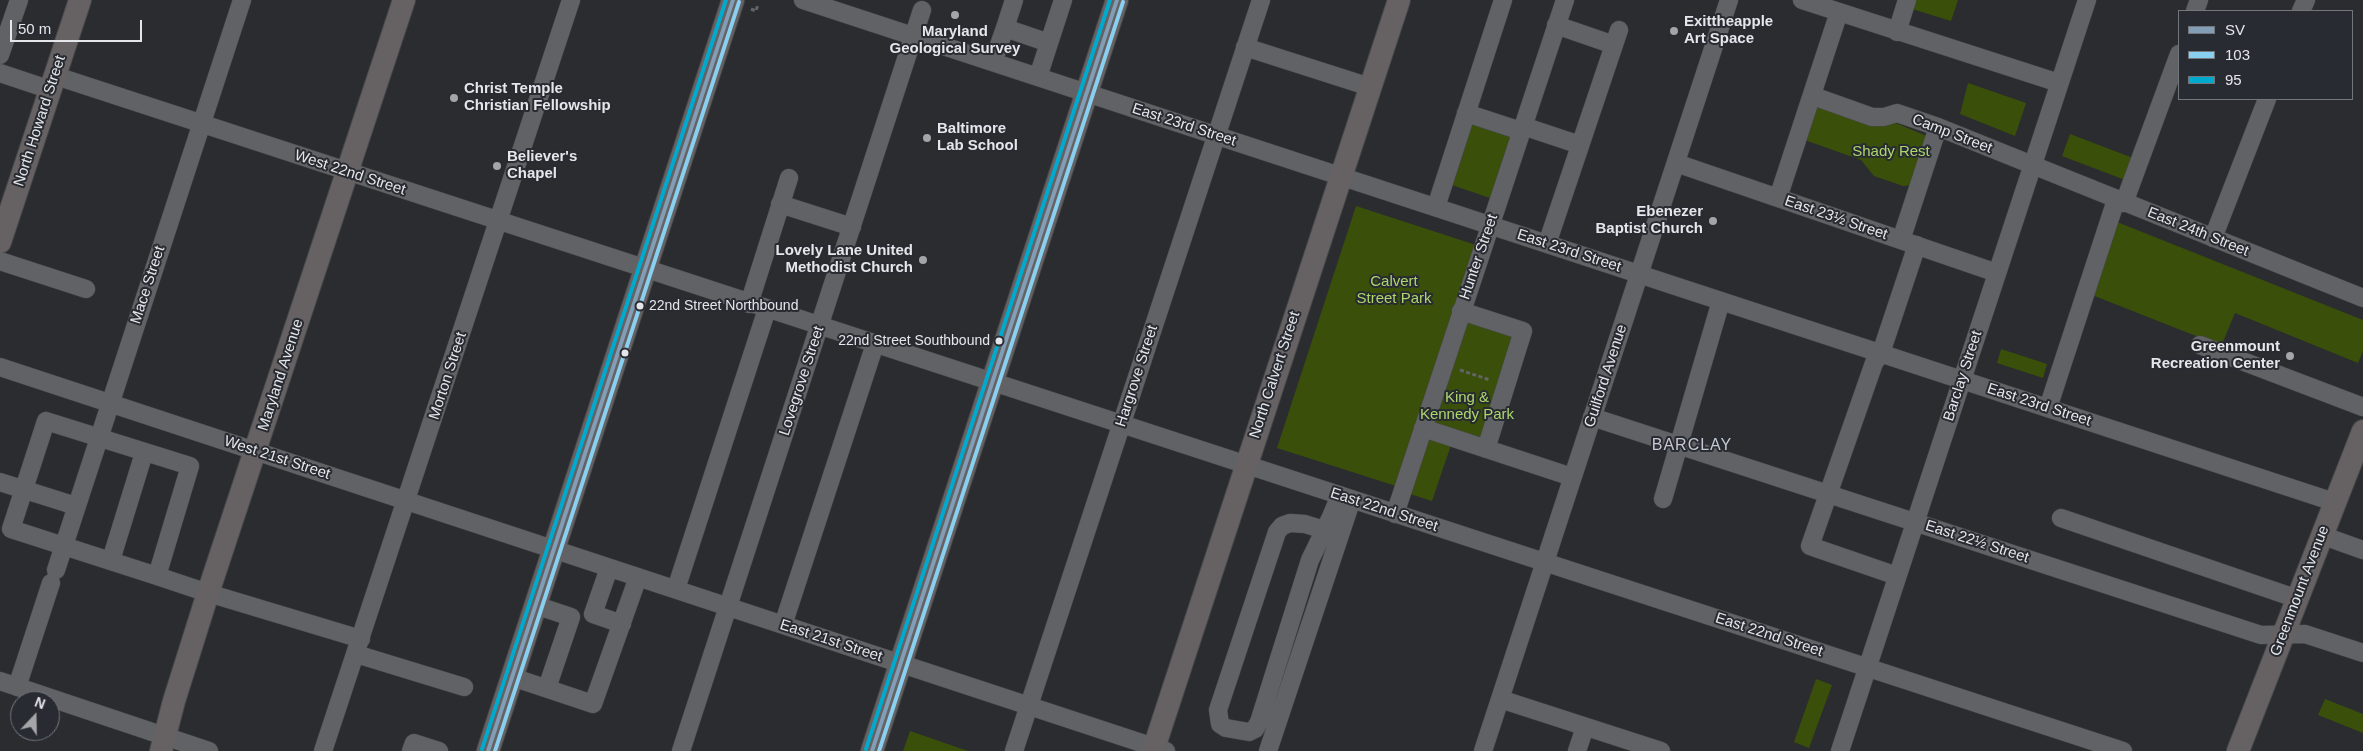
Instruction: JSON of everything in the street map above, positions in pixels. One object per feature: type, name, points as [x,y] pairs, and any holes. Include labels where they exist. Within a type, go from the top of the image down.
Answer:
[{"type":"main road","name":"North Howard Street","points":[[0,242],[80,0]]},
{"type":"main road","name":"Maryland Avenue","points":[[169,743],[174,701],[404,0]]},
{"type":"main road","points":[[872,751],[1117,0]]},
{"type":"main road","name":"North Calvert Street","points":[[1158,750],[1246,465],[1399,0]]},
{"type":"main road","points":[[488,751],[645,270],[742,4]]},
{"type":"main road","name":"Greenmount Avenue","points":[[2238,751],[2284,636],[2334,502],[2361,444]]},
{"type":"street","points":[[0,55],[19,0]]},
{"type":"street","name":"Mace Street","points":[[17,687],[242,0]]},
{"type":"street","name":"Morton Street","points":[[323,751],[571,0]]},
{"type":"street","name":"East 23rd Street","points":[[803,0],[2334,502]]},
{"type":"street","points":[[993,62],[1014,0]]},
{"type":"street","points":[[1038,77],[1063,0]]},
{"type":"street","name":"Hargrove Street","points":[[1014,751],[1261,0]]},
{"type":"street","points":[[1436,207],[1503,0]]},
{"type":"street","name":"Hunter Street","points":[[1395,514],[1564,0]]},
{"type":"street","name":"Guilford Avenue","points":[[1482,751],[1729,0]]},
{"type":"street","points":[[1802,0],[2059,83]]},
{"type":"street","points":[[1897,32],[1907,0]]},
{"type":"street","name":"Barclay Street","points":[[1840,751],[2087,0]]},
{"type":"street","name":"Lovegrove Street","points":[[681,751],[922,10]]},
{"type":"street","points":[[1778,198],[1839,12]]},
{"type":"street","points":[[1547,244],[1616,38],[1556,25]]},
{"type":"street","points":[[1005,28],[1049,43]]},
{"type":"street","points":[[1245,47],[1370,87]]},
{"type":"street","points":[[2048,408],[2120,201],[2178,56]]},
{"type":"street","name":"West 22nd Street","points":[[0,73],[54,83],[202,124],[645,270]]},
{"type":"street","name":"Camp Street","points":[[1813,96],[1872,117],[1884,117],[1897,113],[1938,127],[2032,166]]},
{"type":"street","points":[[2213,238],[2267,100]]},
{"type":"street","points":[[1466,113],[1580,145]]},
{"type":"street","points":[[1898,576],[1810,546],[1874,362],[1881,353],[1938,127]]},
{"type":"street","name":"East 23½ Street","points":[[1676,163],[1997,273]]},
{"type":"street","name":"East 24th Street","points":[[2032,166],[2363,298]]},
{"type":"street","points":[[749,304],[788,178]]},
{"type":"street","points":[[780,204],[852,228]]},
{"type":"street","points":[[0,261],[86,289]]},
{"type":"street","name":"East 22nd Street","points":[[645,270],[2123,751]]},
{"type":"street","points":[[1663,499],[1722,301]]},
{"type":"street","points":[[676,590],[767,310]]},
{"type":"street","points":[[1461,311],[1522,331],[1486,449]]},
{"type":"street","points":[[783,625],[875,344]]},
{"type":"street","points":[[2200,345],[2363,407]]},
{"type":"street","name":"West 21st Street","points":[[0,367],[554,550]]},
{"type":"street","name":"East 22½ Street","points":[[1592,417],[1827,496],[2261,636],[2305,634],[2363,653]]},
{"type":"street","points":[[157,576],[190,466],[46,421],[24,489],[6,527],[111,560],[208,594],[359,646],[464,687]]},
{"type":"street","points":[[1422,428],[1572,477]]},
{"type":"street","points":[[111,560],[144,453]]},
{"type":"street","points":[[0,482],[76,506]]},
{"type":"street","points":[[1324,530],[1304,524],[1290,523],[1282,526],[1277,532],[1218,710],[1220,724],[1226,728],[1249,732],[1255,729],[1260,722],[1310,560],[1324,530],[1346,497]]},
{"type":"street","points":[[1268,751],[1346,497]]},
{"type":"street","points":[[2061,518],[2298,599]]},
{"type":"street","points":[[2322,535],[2363,550]]},
{"type":"street","name":"East 21st Street","points":[[554,550],[1158,750]]},
{"type":"street","points":[[593,614],[609,568]]},
{"type":"street","points":[[512,677],[593,704],[638,577]]},
{"type":"street","points":[[535,605],[571,617]]},
{"type":"street","points":[[547,688],[573,608],[622,624]]},
{"type":"street","points":[[0,681],[169,743],[209,751]]},
{"type":"street","points":[[1500,699],[1661,751]]},
{"type":"street","points":[[1577,751],[1585,727]]},
{"type":"street","points":[[411,751],[414,743],[439,751]]},
{"type":"path","points":[[742,4],[756,11],[758,4]]},
{"type":"path","points":[[1443,365],[1506,385]]},
{"type":"green space","points":[[1915,0],[1958,0],[1951,21],[1912,9]]},
{"type":"green space","points":[[1968,83],[2026,103],[2015,136],[1960,114]]},
{"type":"green space","name":"Shady Rest","points":[[1815,103],[1893,122],[1929,137],[1913,185],[1903,186],[1874,176],[1861,160],[1802,139]]},
{"type":"green space","points":[[1470,121],[1511,135],[1490,198],[1449,184]]},
{"type":"green space","points":[[2070,134],[2133,158],[2125,180],[2062,156]]},
{"type":"green space","name":"Calvert Street Park","points":[[1356,206],[1476,245],[1396,486],[1277,448]]},
{"type":"green space","points":[[2117,222],[2363,320],[2363,351],[2358,363],[2235,313],[2220,349],[2196,336],[2092,295]]},
{"type":"green space","name":"King & Kennedy Park","points":[[1468,311],[1520,328],[1485,443],[1431,426]]},
{"type":"green space","points":[[2001,349],[2047,364],[2043,378],[1997,363]]},
{"type":"green space","points":[[1429,435],[1452,442],[1432,501],[1410,494]]},
{"type":"green space","points":[[1816,679],[1832,685],[1809,748],[1794,742]]},
{"type":"green space","points":[[2325,699],[2363,714],[2363,733],[2318,715]]},
{"type":"green space","points":[[910,731],[968,751],[903,751]]},
{"type":"transit line","name":"95","points":[[482,749],[726,0]]},
{"type":"transit line","name":"SV","points":[[488,751],[733,0]]},
{"type":"transit line","name":"95","points":[[866,749],[1110,0]]},
{"type":"transit line","name":"SV","points":[[872,751],[1117,0]]},
{"type":"transit line","name":"103","points":[[495,751],[739,2]]},
{"type":"transit line","name":"103","points":[[879,751],[1123,2]]},
{"type":"place","name":"Maryland Geological Survey","points":[[955,15]]},
{"type":"place","name":"Exittheapple Art Space","points":[[1674,31]]},
{"type":"place","name":"Christ Temple Christian Fellowship","points":[[454,98]]},
{"type":"place","name":"Baltimore Lab School","points":[[927,138]]},
{"type":"place","name":"Believer's Chapel","points":[[497,166]]},
{"type":"place","name":"Ebenezer Baptist Church","points":[[1713,221]]},
{"type":"place","name":"Lovely Lane United Methodist Church","points":[[923,260]]},
{"type":"place","name":"22nd Street Northbound","points":[[640,306]]},
{"type":"place","name":"22nd Street Southbound","points":[[999,341]]},
{"type":"place","name":"Greenmount Recreation Center","points":[[2290,356]]},
{"type":"district","name":"BARCLAY","points":[[1692,446]]}]
